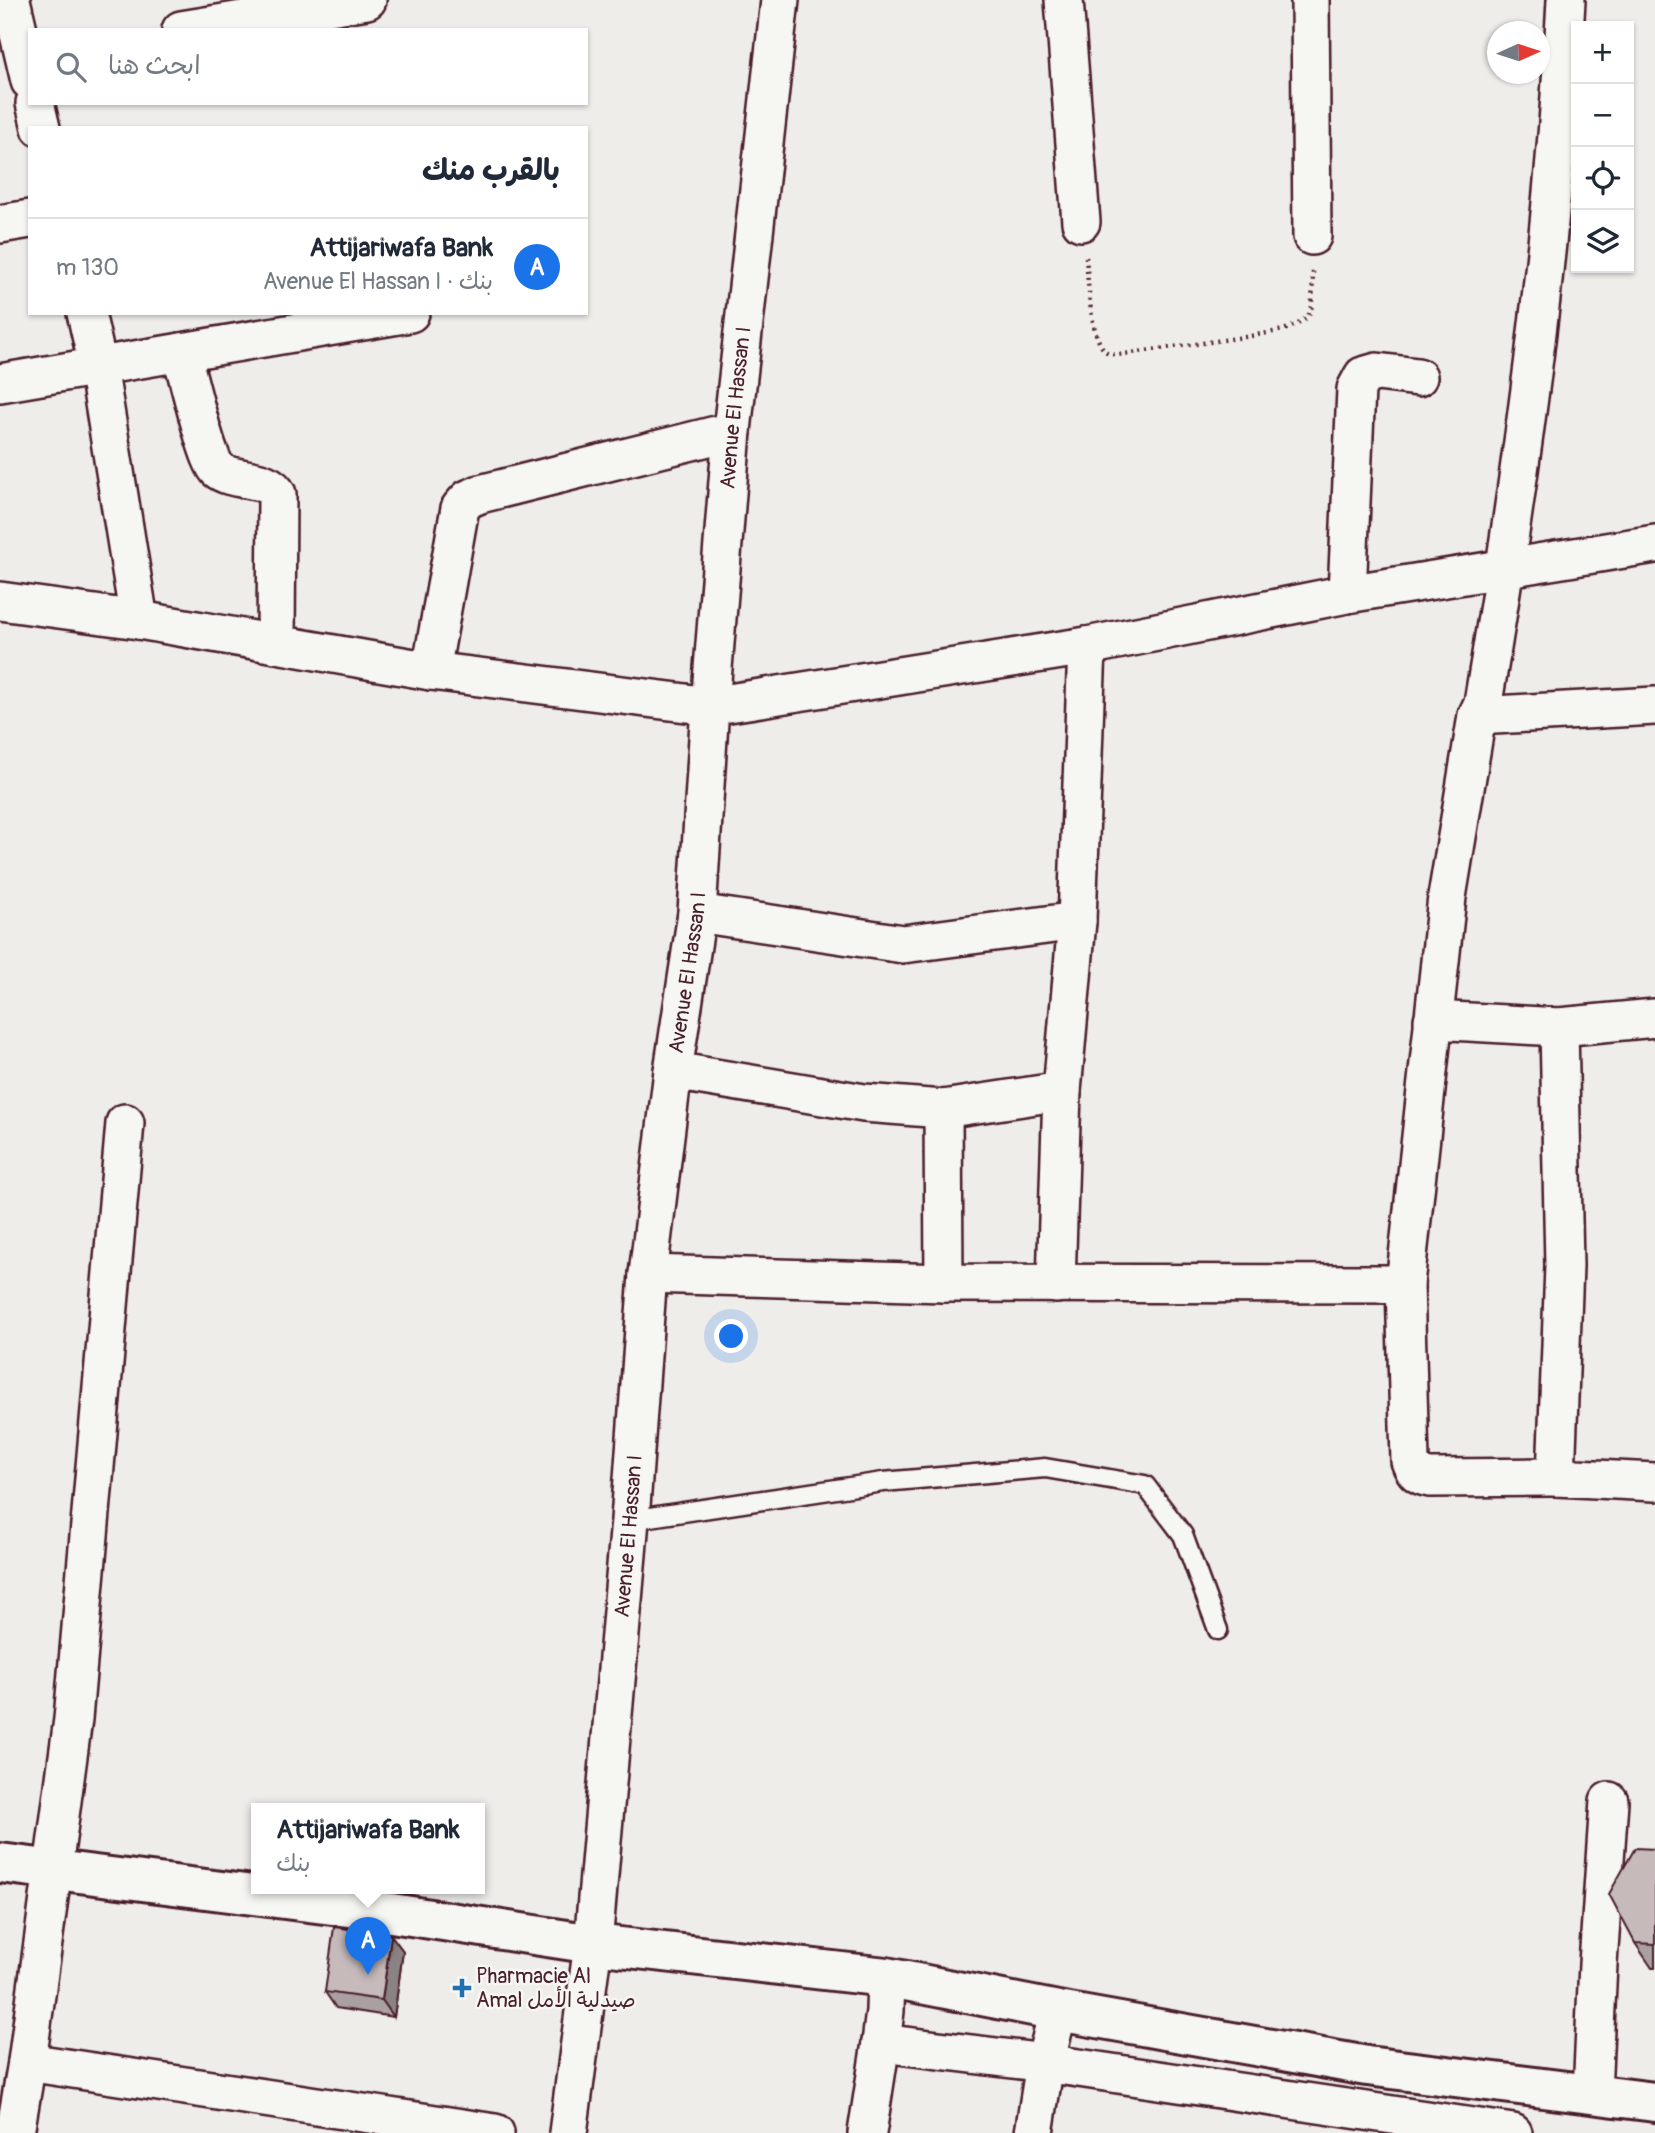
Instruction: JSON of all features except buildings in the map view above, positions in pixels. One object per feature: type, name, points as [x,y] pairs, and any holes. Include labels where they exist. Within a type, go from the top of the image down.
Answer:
[{"type":"main road","points":[[0,1863],[372,1910],[593,1944],[886,1977],[1058,2011],[1367,2066],[1655,2102]]},
{"type":"street","points":[[11,0],[21,62]]},
{"type":"street","points":[[193,28],[367,0]]},
{"type":"street","name":"Avenue El Hassan I","points":[[568,2133],[593,1944],[630,1520],[648,1274],[696,913],[732,431],[780,0]]},
{"type":"street","points":[[1063,0],[1081,222]]},
{"type":"street","points":[[1310,0],[1312,236]]},
{"type":"street","points":[[1566,0],[1546,260],[1505,569],[1483,703],[1476,716],[1447,897],[1433,1020],[1405,1284],[1410,1461],[1413,1470],[1420,1476],[1430,1478],[1556,1477],[1655,1482]]},
{"type":"street","points":[[35,105],[41,126]]},
{"type":"street","points":[[0,224],[28,219]]},
{"type":"street","points":[[86,315],[98,366],[139,620]]},
{"type":"street","points":[[0,383],[398,315]]},
{"type":"street","points":[[181,352],[205,442],[217,469],[271,486],[277,494],[276,644]]},
{"type":"street","points":[[1347,594],[1356,389],[1363,376],[1377,372],[1418,377]]},
{"type":"street","points":[[431,671],[460,508],[468,499],[732,431]]},
{"type":"street","points":[[0,601],[139,620],[431,671],[710,706],[1087,646],[1347,594],[1655,544]]},
{"type":"street","points":[[1056,1284],[1062,1091],[1077,921],[1087,646]]},
{"type":"street","points":[[1476,716],[1655,706]]},
{"type":"street","points":[[696,913],[903,944],[1077,921]]},
{"type":"street","points":[[1433,1020],[1559,1027],[1655,1018]]},
{"type":"street","points":[[1556,1477],[1564,1266],[1559,1027]]},
{"type":"street","points":[[673,1072],[864,1102],[943,1109],[1062,1091]]},
{"type":"street","points":[[943,1109],[944,1283]]},
{"type":"street","points":[[15,2133],[73,1719],[125,1123]]},
{"type":"street","points":[[648,1274],[944,1283],[1405,1284]]},
{"type":"street","points":[[1592,2093],[1609,1801]]},
{"type":"street","points":[[867,2133],[885,2011],[886,1977]]},
{"type":"street","points":[[1034,2133],[1045,2063],[1058,2011]]},
{"type":"street","points":[[881,2043],[1045,2063],[1371,2122],[1513,2133]]},
{"type":"street","points":[[27,2062],[495,2133]]},
{"type":"street","points":[[1367,2066],[1371,2122]]},
{"type":"lane","points":[[630,1520],[883,1482],[1045,1468],[1145,1485],[1183,1535],[1218,1630]]},
{"type":"path","points":[[1081,222],[1096,331],[1101,346],[1117,355],[1284,330],[1298,324],[1308,317],[1311,306],[1312,236]]},
{"type":"place","name":"Attijariwafa Bank","points":[[368,1975]]},
{"type":"place","name":"Pharmacie Al Amal صيدلية الأمل","points":[[462,1988]]}]
